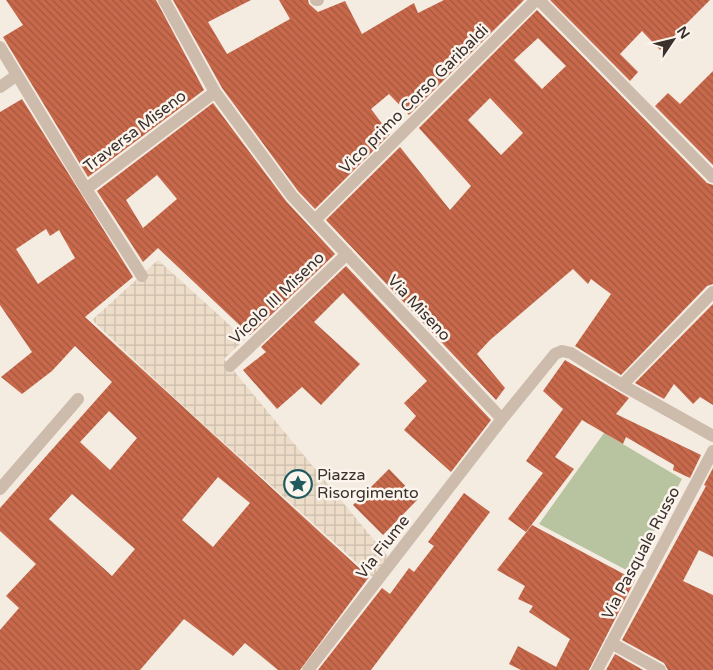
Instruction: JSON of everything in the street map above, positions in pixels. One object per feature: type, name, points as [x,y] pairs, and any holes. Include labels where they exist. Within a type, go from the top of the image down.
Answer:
[{"type":"street","name":"Via Miseno","points":[[164,0],[215,92],[292,196],[502,419]]},
{"type":"street","points":[[538,0],[713,177]]},
{"type":"street","name":"Vico primo Corso Garibaldi","points":[[316,220],[538,0]]},
{"type":"street","name":"Traversa Miseno","points":[[0,47],[86,189],[215,92]]},
{"type":"street","points":[[0,87],[17,75]]},
{"type":"street","points":[[86,189],[142,276]]},
{"type":"street","name":"Vicolo III Miseno","points":[[230,366],[347,254]]},
{"type":"street","points":[[622,385],[713,292]]},
{"type":"street","points":[[502,419],[555,354],[562,351],[571,353],[622,385],[713,436]]},
{"type":"street","points":[[0,489],[78,399]]},
{"type":"street","name":"Via Fiume","points":[[308,670],[502,419]]},
{"type":"street","name":"Via Pasquale Russo","points":[[597,670],[713,451]]},
{"type":"street","points":[[611,644],[660,670]]},
{"type":"green space","points":[[604,433],[682,479],[632,573],[539,524]]},
{"type":"shaded area","name":"Piazza Risorgimento","points":[[158,260],[245,339],[224,359],[393,563],[377,581],[182,405],[92,320]]},
{"type":"building","points":[[6,0],[156,0],[204,90],[88,177],[3,37],[23,25]]},
{"type":"building","points":[[173,0],[251,0],[208,22],[227,54],[290,19],[279,0],[308,0],[309,4],[318,12],[345,1],[362,34],[414,3],[418,13],[444,0],[524,0],[409,115],[389,94],[371,109],[390,134],[315,209],[298,191],[222,88]]},
{"type":"building","points":[[550,0],[710,0],[660,50],[642,31],[620,54],[638,72],[630,81]]},
{"type":"building","points":[[537,10],[707,183],[713,185],[713,284],[707,286],[621,375],[575,346],[611,294],[591,279],[588,284],[573,269],[490,340],[477,354],[505,388],[496,400],[326,220],[400,147],[450,210],[471,186],[419,128]],"holes":[[[538,38],[566,66],[542,89],[514,60]],[[490,98],[523,133],[501,155],[468,120]]]},
{"type":"building","points":[[713,71],[713,165],[655,106],[668,93],[680,104]]},
{"type":"building","points":[[22,99],[133,277],[85,317],[369,577],[300,670],[278,670],[245,643],[233,656],[184,619],[140,670],[0,670],[0,630],[19,608],[6,596],[36,564],[0,531],[0,508],[112,382],[75,346],[52,371],[22,394],[1,377],[32,352],[0,305],[0,112]],"holes":[[[46,229],[50,236],[59,230],[75,258],[38,284],[16,249]],[[109,411],[137,438],[110,470],[80,442]],[[218,477],[250,503],[213,547],[182,520]],[[72,494],[135,549],[112,576],[49,519]]]},
{"type":"building","points":[[213,103],[286,201],[335,254],[250,335],[158,248],[143,262],[97,191]],"holes":[[[157,175],[177,199],[143,228],[126,200]]]},
{"type":"building","points":[[346,266],[491,420],[451,472],[404,430],[416,416],[404,403],[427,381],[343,293],[314,322],[360,364],[321,405],[302,387],[277,409],[243,370],[266,352],[261,347]]},
{"type":"building","points":[[713,304],[713,405],[700,397],[693,404],[674,384],[664,399],[635,383]]},
{"type":"building","points":[[565,360],[629,398],[616,414],[701,455],[690,478],[673,470],[674,465],[626,437],[623,444],[582,420],[555,457],[574,469],[526,532],[508,519],[543,473],[526,461],[563,409],[543,391]]},
{"type":"building","points":[[713,468],[713,557],[699,550],[683,581],[713,595],[713,670],[668,670],[664,663],[622,640],[706,486],[704,485]]},
{"type":"building","points":[[389,469],[418,499],[383,535],[353,505]]},
{"type":"building","points":[[464,493],[490,512],[371,670],[318,670],[382,588],[390,594],[409,568],[414,572],[434,546],[428,542]]},
{"type":"building","points":[[532,525],[635,580],[589,670],[521,670],[509,664],[518,646],[556,667],[570,639],[529,612],[533,606],[518,599],[525,586],[497,570]]},
{"type":"building","points":[[615,654],[643,670],[606,670]]},
{"type":"place","name":"Piazza Risorgimento","points":[[298,484]]}]
